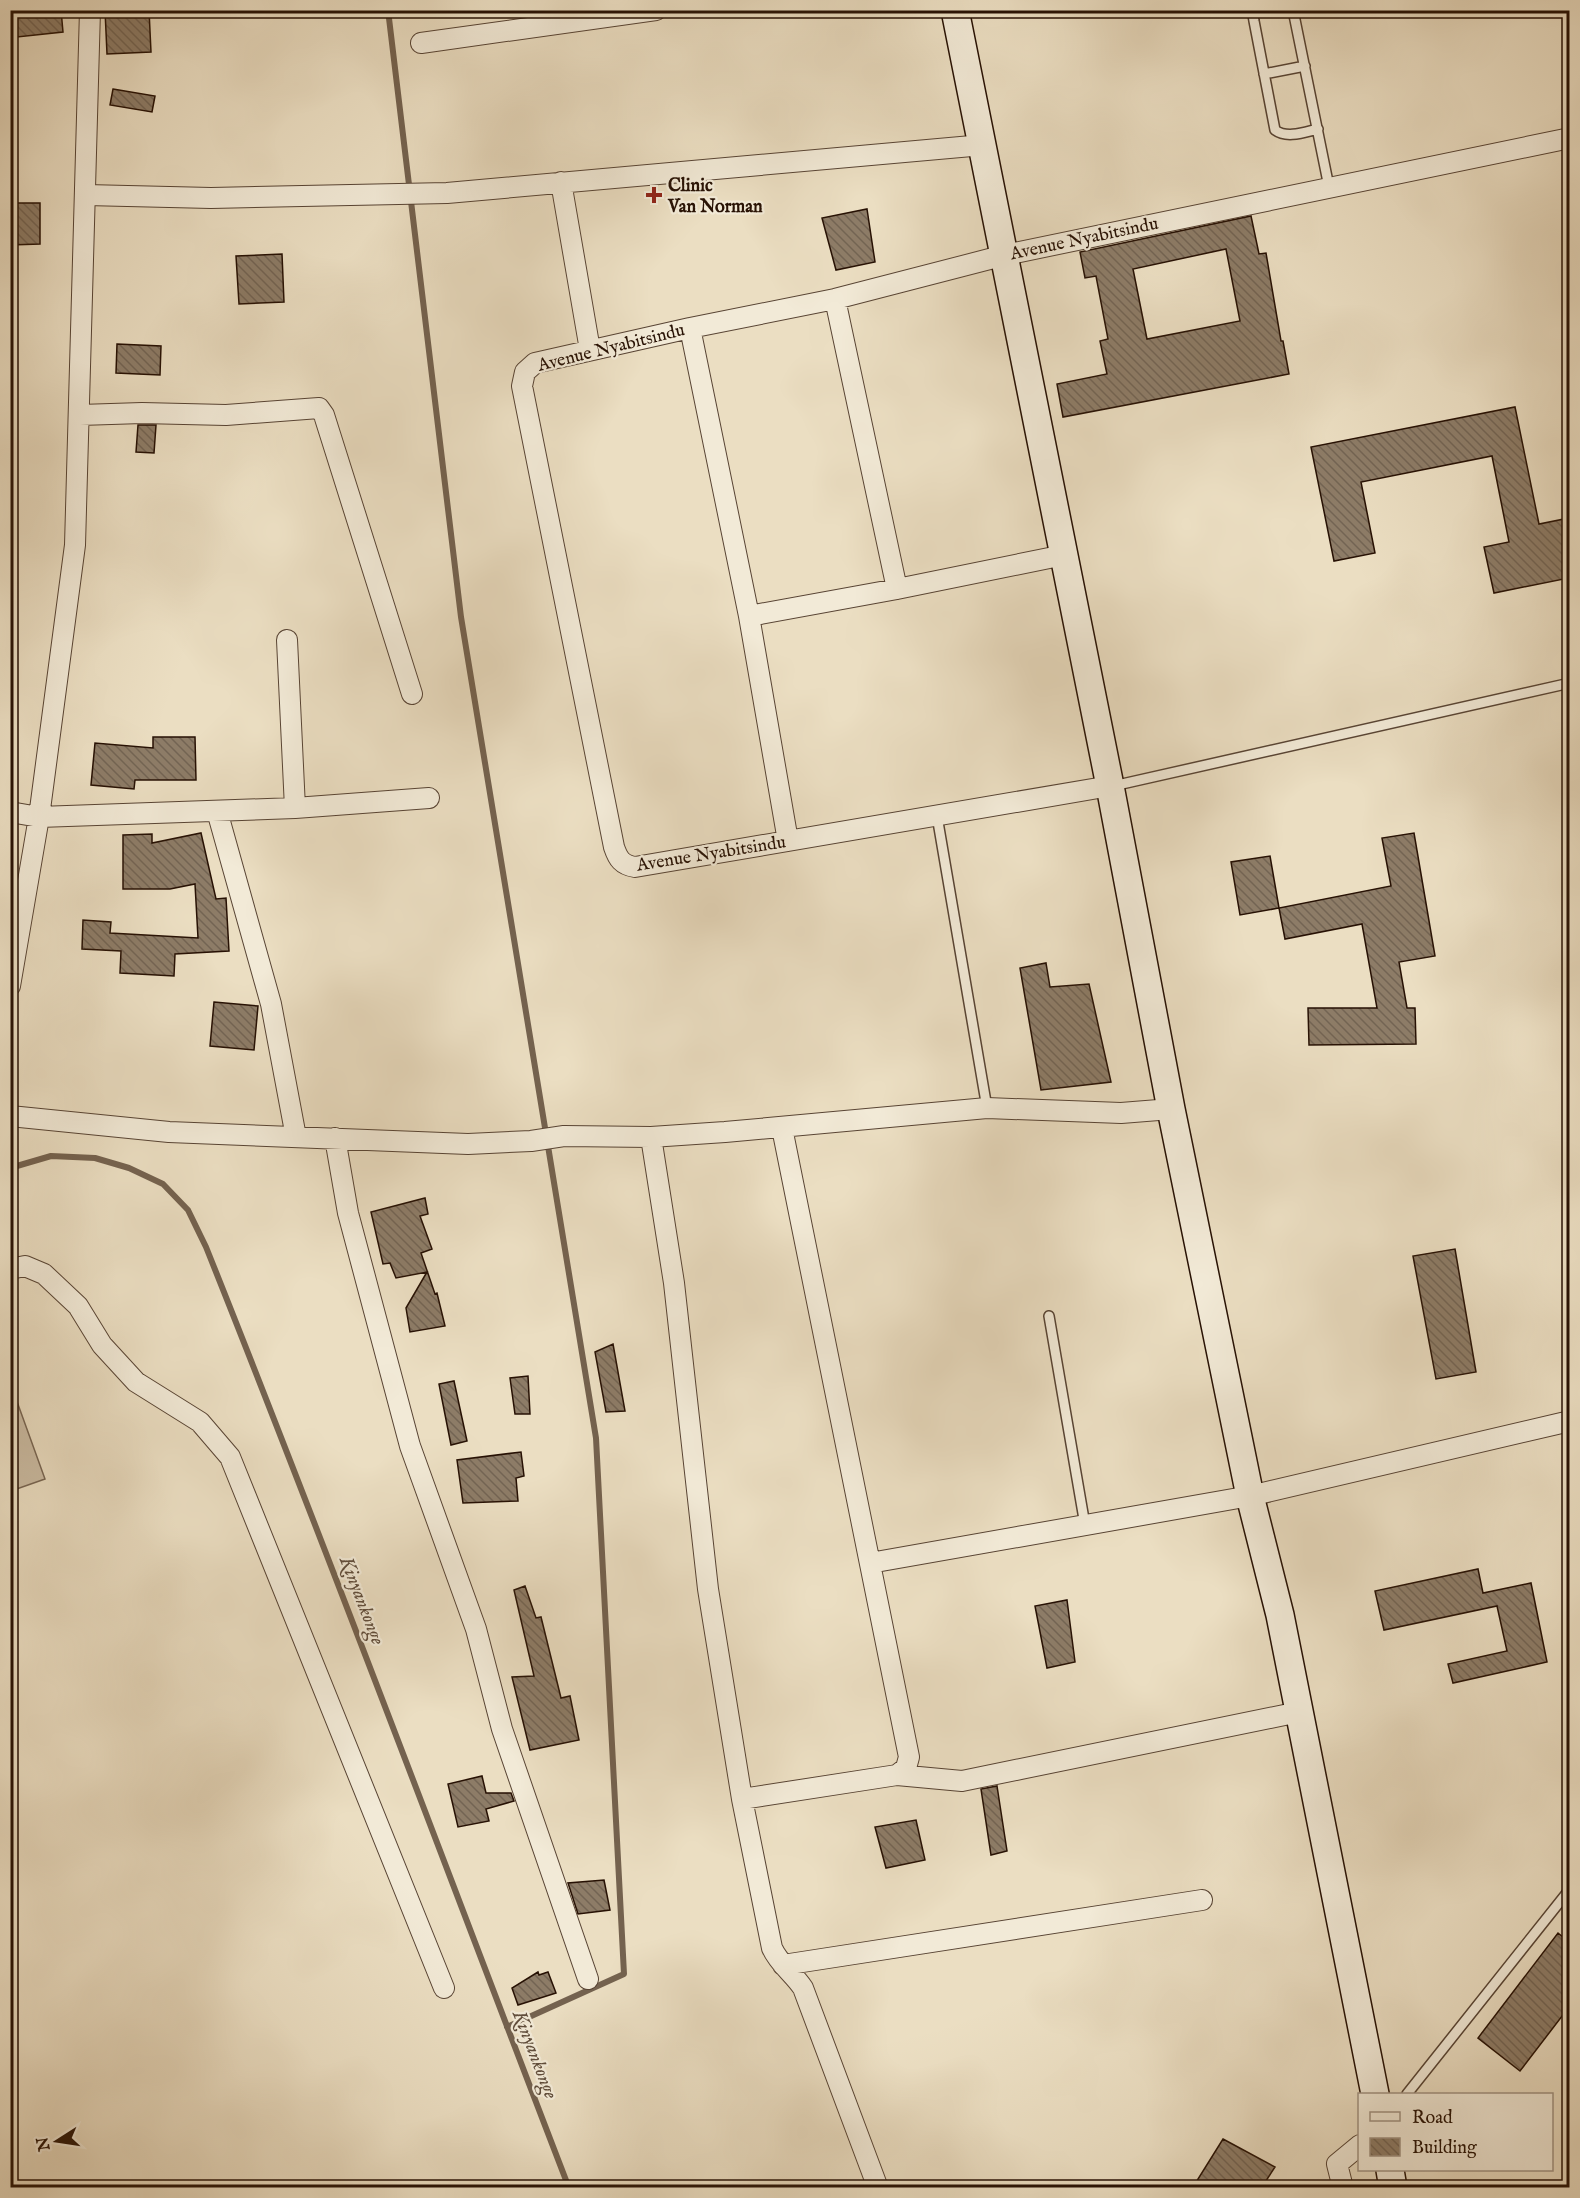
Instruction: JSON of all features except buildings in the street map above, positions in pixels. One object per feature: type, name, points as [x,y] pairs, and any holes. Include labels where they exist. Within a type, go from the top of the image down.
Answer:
[{"type":"street","points":[[10,986],[39,816],[75,546],[90,10]]},
{"type":"street","points":[[421,43],[656,10]]},
{"type":"street","points":[[955,10],[1110,786],[1171,1109],[1250,1496],[1280,1615],[1376,2093]]},
{"type":"street","name":"Avenue Nyabitsindu","points":[[1110,786],[635,867],[626,866],[618,859],[612,836],[522,386],[525,372],[535,363],[690,328],[835,299],[1005,255],[1569,138]]},
{"type":"street","points":[[86,195],[211,198],[402,192],[447,193],[983,145]]},
{"type":"street","points":[[561,182],[590,350]]},
{"type":"street","points":[[835,299],[897,589]]},
{"type":"street","points":[[690,328],[749,616],[788,841]]},
{"type":"street","points":[[80,414],[226,415],[319,408],[324,415],[412,694]]},
{"type":"street","points":[[749,616],[1064,555]]},
{"type":"street","points":[[287,640],[295,808]]},
{"type":"street","points":[[10,812],[39,816],[217,811],[429,798]]},
{"type":"street","points":[[217,811],[271,1004],[296,1137]]},
{"type":"street","points":[[10,1116],[169,1132],[468,1144],[531,1141],[564,1136],[651,1137],[782,1128],[987,1108],[1121,1113],[1171,1109]]},
{"type":"street","points":[[782,1128],[909,1757],[906,1768],[897,1775]]},
{"type":"street","points":[[651,1137],[674,1283],[708,1589],[742,1799],[772,1948],[776,1958],[794,1975],[803,1988],[878,2187]]},
{"type":"street","points":[[335,1138],[348,1213],[410,1446],[476,1629],[502,1730],[588,1979]]},
{"type":"street","points":[[10,1269],[25,1266],[44,1274],[78,1306],[102,1345],[136,1382],[200,1422],[231,1457],[444,1988]]},
{"type":"street","points":[[870,1563],[1250,1496],[1569,1421]]},
{"type":"street","points":[[742,1799],[897,1775],[962,1781],[1299,1712]]},
{"type":"street","points":[[783,1965],[1202,1900]]},
{"type":"street","points":[[1343,2187],[1337,2164],[1358,2146]]},
{"type":"street","points":[[1390,2171],[1393,2187]]},
{"type":"lane","points":[[1256,10],[1253,15],[1275,130],[1287,135],[1318,129]]},
{"type":"lane","points":[[1293,10],[1329,188]]},
{"type":"lane","points":[[1264,74],[1305,66]]},
{"type":"lane","points":[[1110,786],[1569,683]]},
{"type":"lane","points":[[937,816],[987,1108]]},
{"type":"lane","points":[[1049,1316],[1085,1525]]},
{"type":"lane","points":[[1408,2093],[1569,1890]]},
{"type":"shaded area","points":[[11,1385],[45,1479],[10,1491]]},
{"type":"waterway","points":[[388,10],[461,617],[596,1438],[624,1974],[507,2027]]},
{"type":"waterway","name":"Kinyankonge","points":[[10,1168],[51,1156],[95,1158],[129,1168],[163,1184],[188,1210],[206,1247],[298,1482],[569,2188]]},
{"type":"place","name":"Clinic Van Norman","points":[[654,195]]}]
